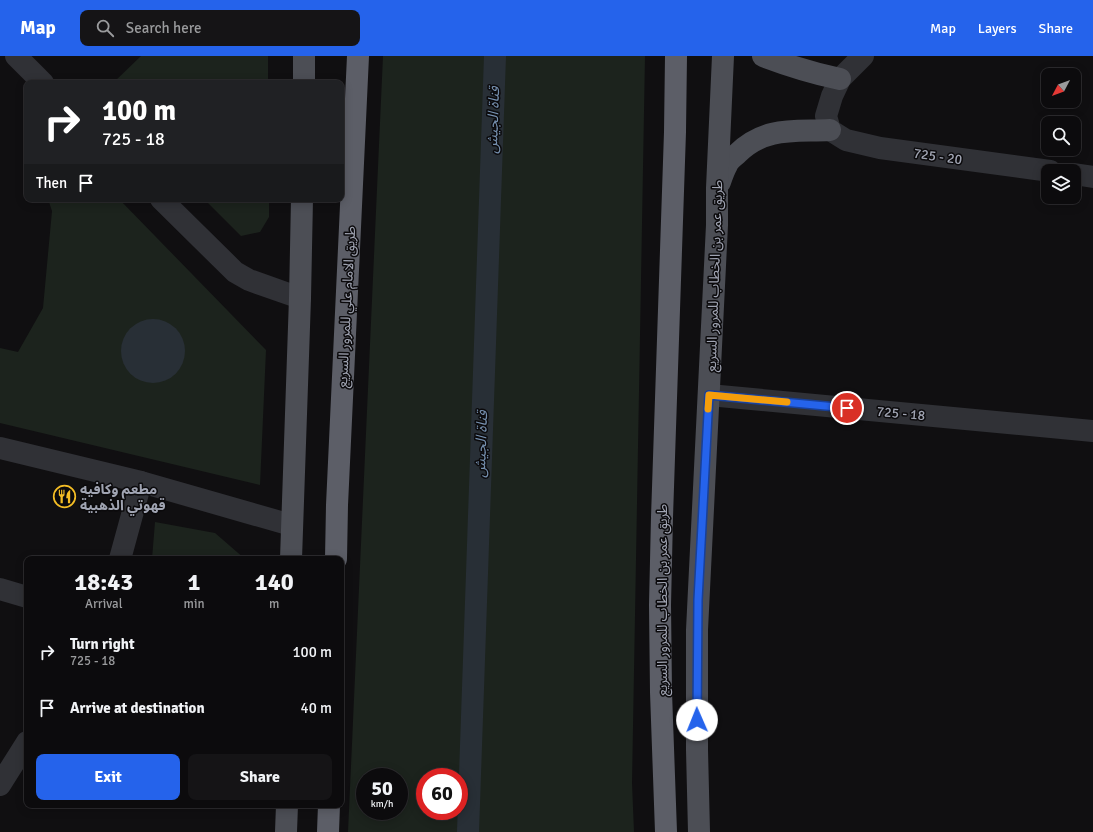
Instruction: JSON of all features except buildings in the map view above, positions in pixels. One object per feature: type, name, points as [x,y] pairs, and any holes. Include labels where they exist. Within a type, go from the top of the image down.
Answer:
[{"type":"highway","name":"طريق الامام علي للمرور السريع","points":[[336,556],[337,505],[358,56]]},
{"type":"highway","name":"طريق عمر بن الخطاب للمرور السريع","points":[[666,832],[661,692],[660,605],[676,56]]},
{"type":"highway","points":[[328,832],[329,808]]},
{"type":"main road","points":[[304,56],[304,80]]},
{"type":"main road","name":"طريق عمر بن الخطاب للمرور السريع","points":[[699,832],[697,630],[717,225],[717,188],[723,56]]},
{"type":"main road","points":[[763,56],[813,73],[840,79]]},
{"type":"main road","points":[[717,188],[728,163],[741,150],[755,140],[771,134],[790,130],[830,130]]},
{"type":"main road","points":[[291,556],[302,202]]},
{"type":"main road","points":[[286,832],[287,808]]},
{"type":"street","points":[[16,56],[40,80]]},
{"type":"street","points":[[830,130],[826,116],[832,96],[840,79],[863,56]]},
{"type":"street","name":"725 - 20","points":[[830,130],[846,140],[880,148],[1041,170]]},
{"type":"street","points":[[1081,175],[1093,177]]},
{"type":"street","points":[[164,202],[235,272],[249,280],[300,298]]},
{"type":"street","name":"725 - 18","points":[[709,395],[1093,431]]},
{"type":"street","points":[[0,448],[142,482],[291,525]]},
{"type":"street","points":[[121,556],[142,482]]},
{"type":"street","points":[[0,589],[24,596]]},
{"type":"street","points":[[0,785],[24,747]]},
{"type":"shaded area","points":[[141,56],[268,56],[268,80],[116,80]]},
{"type":"shaded area","points":[[383,56],[645,56],[632,783],[634,832],[348,832]]},
{"type":"shaded area","points":[[49,202],[122,202],[266,350],[260,485],[0,423],[0,348],[18,352],[43,308],[52,211]]},
{"type":"shaded area","points":[[207,202],[269,202],[269,217],[260,232],[241,236]]},
{"type":"shaded area","points":[[153,319],[171,325],[179,333],[185,351],[179,369],[171,377],[153,383],[135,377],[127,369],[121,351],[127,333],[135,325]]},
{"type":"shaded area","points":[[155,522],[215,533],[242,556],[152,556]]},
{"type":"waterway","name":"قناة الجيش","points":[[468,832],[495,56]]},
{"type":"slow traffic","points":[[708,409],[709,395],[787,402]]},
{"type":"place","name":"مطعم وكافيه قهوتي الذهبية","points":[[65,497]]},
{"type":"route","points":[[697,720],[696,690],[698,600],[709,395],[847,408]]}]
